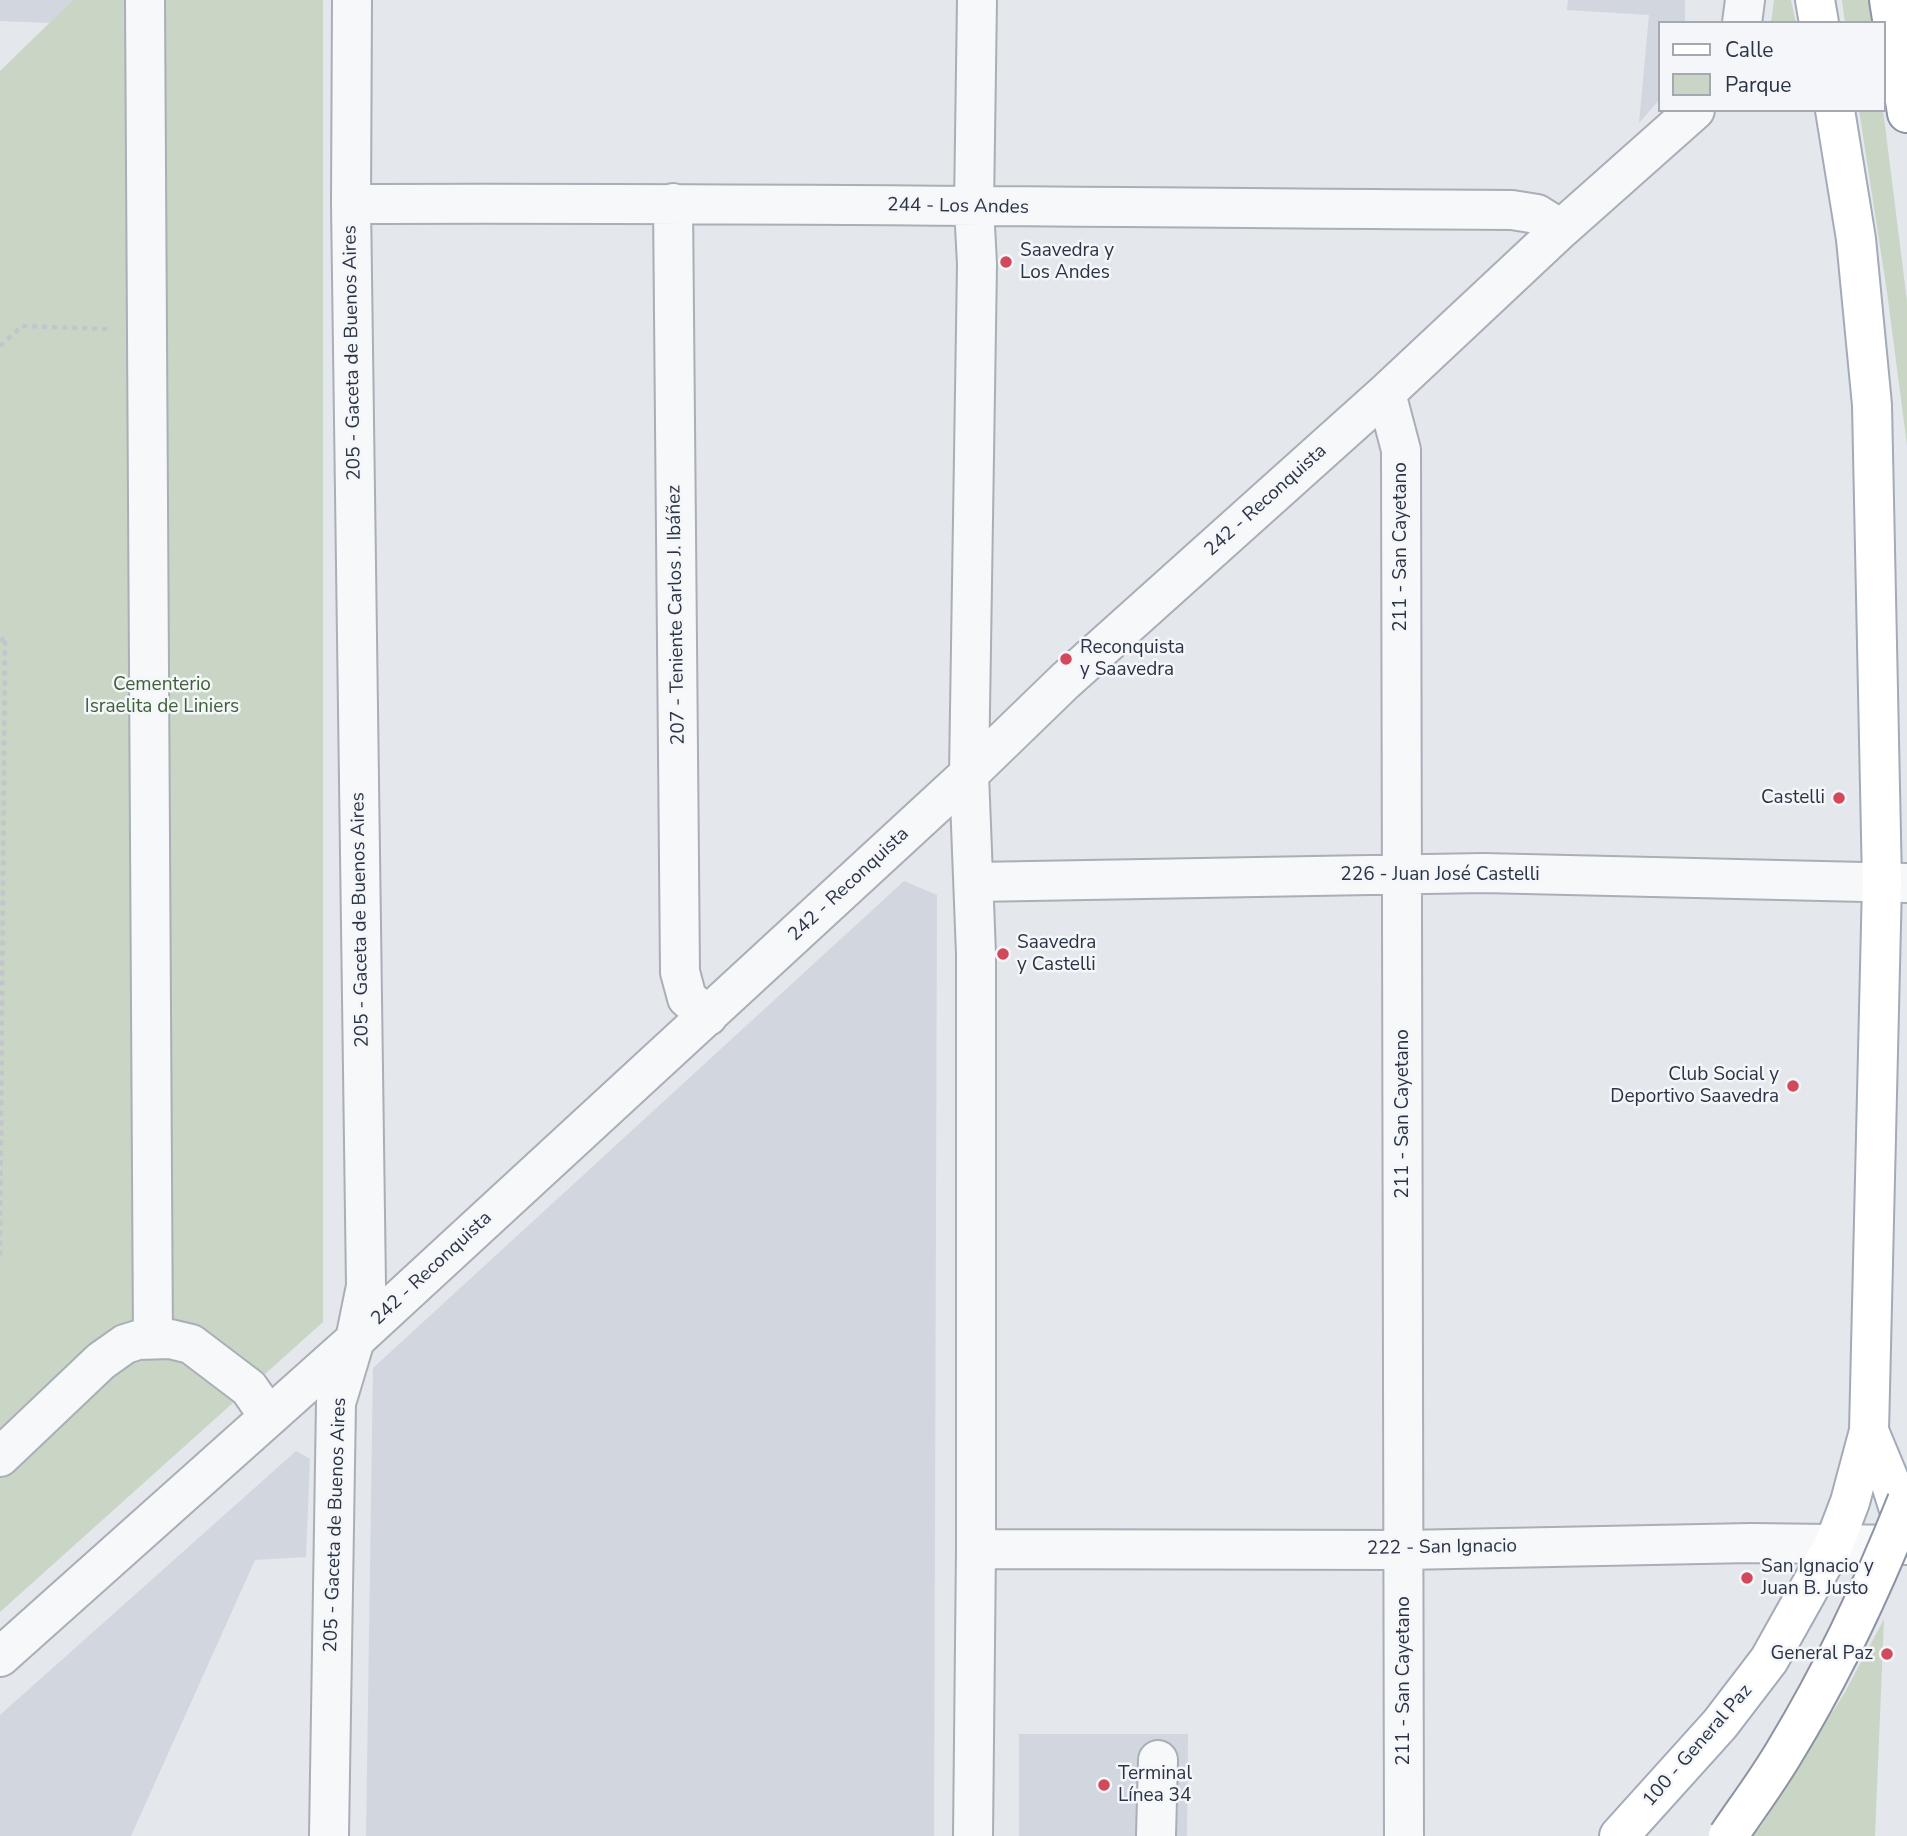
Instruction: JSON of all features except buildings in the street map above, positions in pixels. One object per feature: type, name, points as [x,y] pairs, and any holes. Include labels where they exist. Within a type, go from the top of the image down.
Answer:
[{"type":"main road","points":[[1815,0],[1819,21]]},
{"type":"main road","points":[[1889,0],[1907,113]]},
{"type":"main road","points":[[1835,112],[1856,239],[1872,405],[1894,883],[1869,1431],[1891,1484],[1907,1535]]},
{"type":"main road","name":"100 - General Paz","points":[[1619,1836],[1720,1724],[1769,1660],[1834,1544],[1850,1502],[1869,1431]]},
{"type":"main road","points":[[1728,1836],[1785,1752],[1838,1658],[1907,1501]]},
{"type":"street","points":[[145,0],[153,1339]]},
{"type":"street","name":"205 - Gaceta de Buenos Aires","points":[[329,1836],[336,1404],[355,1340],[366,1286],[351,204],[352,0]]},
{"type":"street","points":[[973,1836],[976,954],[969,774],[977,264],[974,207],[977,0]]},
{"type":"street","points":[[1742,21],[1745,0]]},
{"type":"street","name":"242 - Reconquista","points":[[0,1657],[355,1340],[969,774],[1065,681],[1386,393],[1561,229],[1694,112]]},
{"type":"street","name":"244 - Los Andes","points":[[351,204],[673,203],[1512,209],[1537,214],[1561,229]]},
{"type":"street","name":"207 - Teniente Carlos J. Ibáñez","points":[[673,203],[680,972],[687,998],[708,1016]]},
{"type":"street","name":"211 - San Cayetano","points":[[1386,393],[1401,450],[1404,1836]]},
{"type":"street","name":"226 - Juan José Castelli","points":[[974,882],[1483,873],[1894,883]]},
{"type":"street","points":[[0,1457],[102,1361],[125,1344],[153,1339],[170,1339],[191,1344],[249,1388],[269,1417]]},
{"type":"street","name":"222 - San Ignacio","points":[[976,1549],[1404,1550],[1751,1543],[1907,1545]]},
{"type":"street","points":[[1156,1836],[1158,1760]]},
{"type":"path","points":[[0,346],[22,326],[148,330]]},
{"type":"path","points":[[0,641],[5,637],[0,1257]]},
{"type":"shaded area","points":[[0,0],[73,0],[50,23],[0,21]]},
{"type":"shaded area","points":[[1568,0],[1685,0],[1685,21],[1658,21],[1658,101],[1639,123],[1649,15],[1567,10]]},
{"type":"shaded area","points":[[904,881],[937,895],[934,1836],[366,1836],[373,1368]]},
{"type":"shaded area","points":[[296,1451],[310,1459],[306,1557],[255,1560],[131,1836],[0,1836],[0,1715]]},
{"type":"shaded area","name":"Terminal Línea 34","points":[[1019,1734],[1188,1734],[1187,1836],[1019,1836]]},
{"type":"green space","name":"Cementerio Israelita de Liniers","points":[[73,0],[323,0],[323,1322],[0,1612],[0,71]]},
{"type":"green space","points":[[1774,0],[1791,0],[1796,21],[1771,21]]},
{"type":"green space","points":[[1842,0],[1870,0],[1873,21],[1845,21]]},
{"type":"green space","points":[[1859,112],[1883,112],[1907,301],[1907,445]]},
{"type":"green space","points":[[1884,1619],[1875,1836],[1753,1836],[1845,1692]]},
{"type":"place","name":"Saavedra y Los Andes","points":[[1006,262]]},
{"type":"place","name":"Reconquista y Saavedra","points":[[1066,659]]},
{"type":"place","name":"Castelli","points":[[1839,798]]},
{"type":"place","name":"Saavedra y Castelli","points":[[1003,954]]},
{"type":"place","name":"Club Social y Deportivo Saavedra","points":[[1793,1086]]},
{"type":"place","name":"San Ignacio y Juan B. Justo","points":[[1747,1578]]},
{"type":"place","name":"General Paz","points":[[1887,1654]]},
{"type":"place","name":"Terminal Línea 34","points":[[1104,1785]]}]
